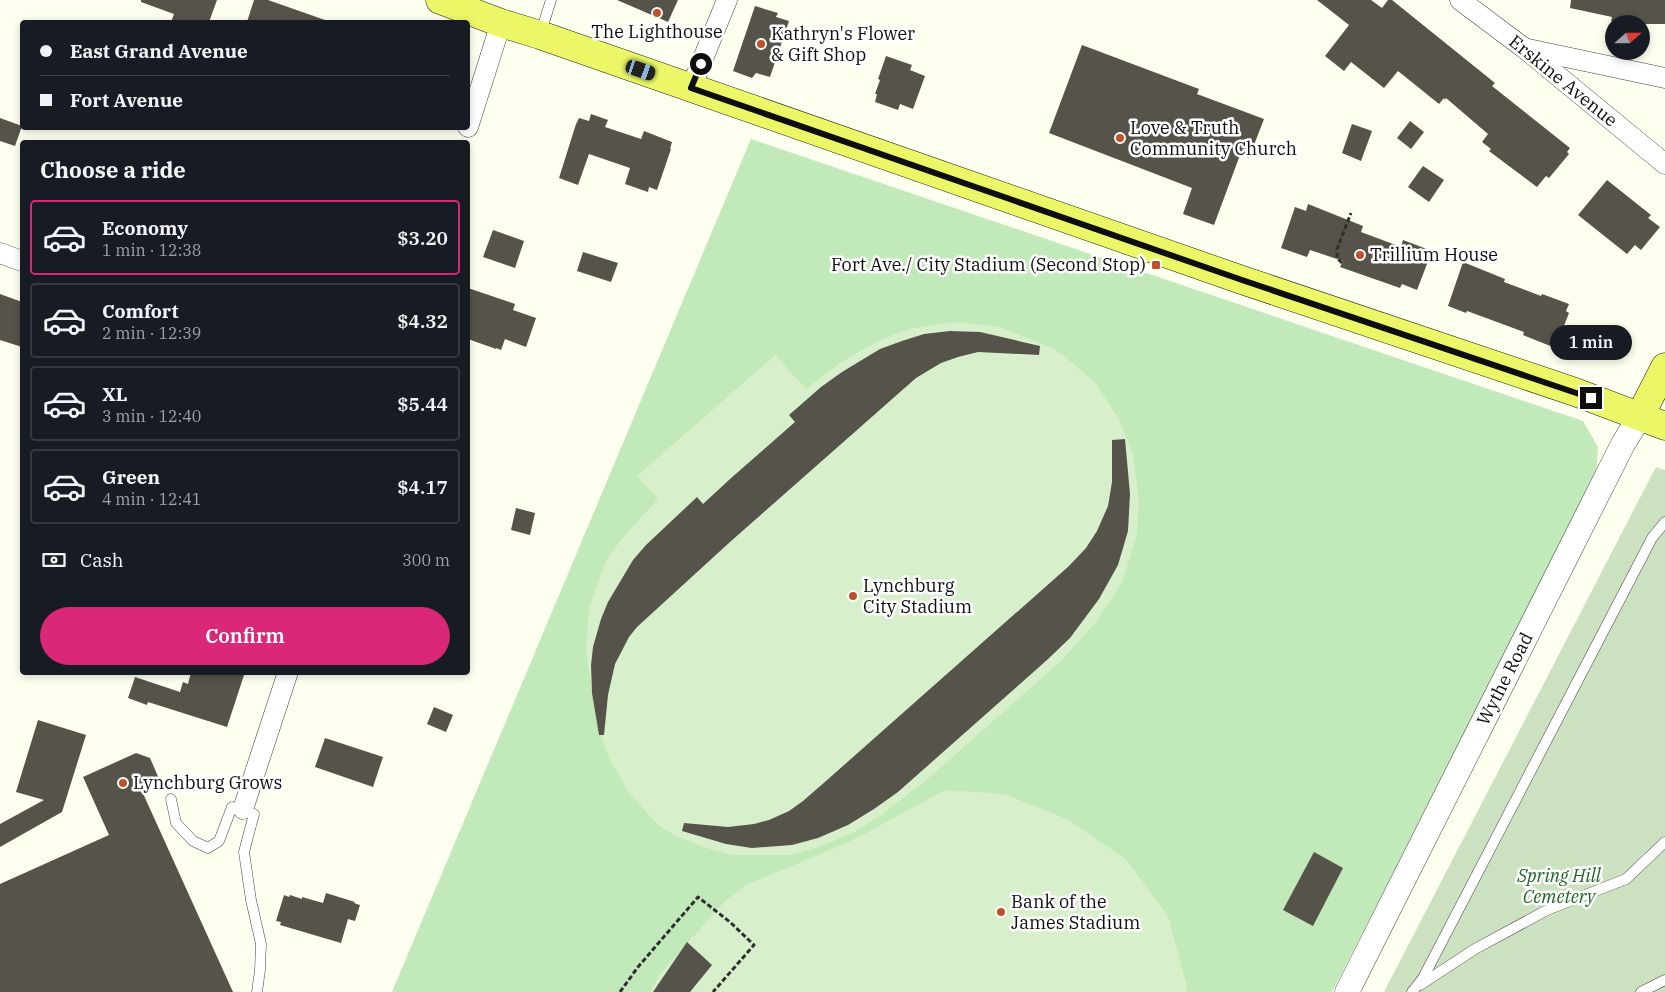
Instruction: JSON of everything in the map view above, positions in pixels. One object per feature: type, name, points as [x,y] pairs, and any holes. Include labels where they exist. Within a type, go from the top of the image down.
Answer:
[{"type":"main road","points":[[440,0],[501,23],[540,34],[1665,426]]},
{"type":"main road","name":"Wythe Road","points":[[1640,416],[1665,367]]},
{"type":"street","points":[[691,88],[727,0]]},
{"type":"street","name":"Erskine Avenue","points":[[1460,0],[1524,48],[1665,164]]},
{"type":"street","points":[[470,118],[501,23]]},
{"type":"street","points":[[1524,48],[1665,78]]},
{"type":"street","points":[[0,253],[20,260]]},
{"type":"street","name":"Wythe Road","points":[[1347,992],[1623,444],[1640,416]]},
{"type":"street","points":[[243,810],[287,675]]},
{"type":"lane","points":[[540,34],[551,0]]},
{"type":"lane","points":[[1414,990],[1428,969],[1652,538],[1665,522]]},
{"type":"lane","points":[[171,799],[176,823],[193,841],[208,848],[219,841],[243,810]]},
{"type":"lane","points":[[243,810],[244,852],[260,944],[260,970],[257,992]]},
{"type":"lane","points":[[1414,990],[1475,949],[1547,910],[1626,879],[1665,842]]},
{"type":"lane","points":[[1641,992],[1665,980]]},
{"type":"path","points":[[1342,263],[1337,258],[1337,249],[1351,213]]},
{"type":"path","points":[[620,992],[698,897],[730,922],[754,945],[714,992]]},
{"type":"green space","points":[[751,139],[1583,421],[1598,447],[1596,479],[1332,992],[392,992]]},
{"type":"green space","name":"Lynchburg City Stadium","points":[[957,322],[1000,327],[1050,347],[1063,355],[1095,382],[1119,419],[1133,454],[1139,500],[1137,534],[1122,583],[1095,623],[1061,661],[931,776],[883,814],[854,832],[819,847],[791,855],[733,855],[706,848],[674,835],[658,825],[630,794],[610,760],[597,724],[586,650],[589,608],[606,560],[625,535],[658,499],[637,476],[775,355],[806,389],[830,370],[868,346],[910,329]]},
{"type":"green space","name":"Spring Hill Cemetery","points":[[1656,467],[1665,470],[1665,992],[1384,992]]},
{"type":"green space","name":"Bank of the James Stadium","points":[[945,790],[1004,794],[1067,819],[1127,860],[1168,916],[1187,992],[650,992],[660,974],[725,901],[744,886],[853,840]]},
{"type":"building","points":[[141,0],[217,0],[210,20],[172,20],[174,14],[141,2]]},
{"type":"building","points":[[254,0],[268,0],[325,20],[248,20]]},
{"type":"building","name":"The Lighthouse","points":[[617,0],[678,0],[668,22]]},
{"type":"building","points":[[1317,0],[1371,0],[1382,8],[1388,0],[1392,0],[1495,83],[1492,86],[1570,148],[1567,152],[1569,154],[1549,178],[1546,176],[1537,187],[1489,151],[1491,149],[1482,142],[1488,134],[1446,98],[1439,104],[1398,71],[1384,88],[1351,62],[1344,71],[1325,56],[1349,25]]},
{"type":"building","points":[[1571,0],[1665,0],[1665,24],[1650,24],[1650,15],[1605,16],[1570,8]]},
{"type":"building","name":"Kathryn's Flower & Gift Shop","points":[[755,6],[778,13],[776,17],[789,21],[770,77],[756,73],[752,78],[733,71]]},
{"type":"building","name":"Love & Truth Community Church","points":[[1082,45],[1199,89],[1197,94],[1264,119],[1249,158],[1240,155],[1214,225],[1183,214],[1192,188],[1049,133]]},
{"type":"building","points":[[886,56],[912,65],[910,70],[925,76],[913,109],[900,104],[898,110],[875,102],[877,94],[875,94],[880,80],[878,79]]},
{"type":"building","points":[[591,114],[608,120],[605,127],[641,139],[644,131],[672,142],[657,190],[649,187],[648,192],[625,184],[630,168],[589,154],[578,185],[559,178],[579,118],[589,121]]},
{"type":"building","points":[[0,118],[20,125],[21,130],[15,146],[0,141]]},
{"type":"building","points":[[1410,121],[1424,132],[1411,149],[1397,138]]},
{"type":"building","points":[[1352,124],[1372,131],[1361,161],[1342,153]]},
{"type":"building","points":[[1423,166],[1444,180],[1429,202],[1408,187]]},
{"type":"building","points":[[1607,180],[1651,215],[1648,218],[1660,227],[1641,250],[1635,245],[1627,254],[1578,215]]},
{"type":"building","points":[[1308,204],[1363,226],[1361,232],[1401,247],[1403,240],[1432,251],[1417,290],[1402,284],[1400,288],[1340,267],[1343,261],[1310,250],[1307,257],[1281,248],[1295,207],[1306,211]]},
{"type":"building","points":[[493,230],[524,241],[515,268],[483,257]]},
{"type":"building","points":[[583,252],[618,263],[611,282],[577,271]]},
{"type":"building","points":[[1463,262],[1505,279],[1504,282],[1569,304],[1566,311],[1569,313],[1558,341],[1556,340],[1553,347],[1523,335],[1524,332],[1448,306]]},
{"type":"building","points":[[470,289],[515,304],[513,310],[536,318],[526,347],[505,339],[501,350],[470,340]]},
{"type":"building","points":[[0,294],[20,301],[20,346],[0,340]]},
{"type":"building","points":[[950,331],[980,332],[1040,346],[1039,355],[978,352],[941,363],[916,378],[637,627],[629,637],[615,664],[608,695],[604,735],[599,735],[592,693],[591,665],[593,647],[608,602],[633,560],[646,545],[697,497],[703,504],[795,422],[789,415],[821,387],[842,372],[880,349],[924,334]]},
{"type":"building","points":[[1125,439],[1130,494],[1128,531],[1118,565],[1099,599],[1070,638],[898,792],[848,825],[818,838],[792,845],[752,848],[726,844],[682,831],[684,823],[728,827],[754,824],[789,811],[826,781],[1069,566],[1086,548],[1097,531],[1108,506],[1112,482],[1112,440]]},
{"type":"building","points":[[516,508],[535,513],[530,535],[511,530]]},
{"type":"building","points":[[190,675],[244,675],[227,727],[148,702],[147,705],[128,698],[135,677],[180,692],[183,682],[188,684]]},
{"type":"building","points":[[434,707],[453,715],[446,732],[427,724]]},
{"type":"building","points":[[38,720],[86,735],[62,812],[0,847],[0,824],[44,800],[16,792]]},
{"type":"building","points":[[325,738],[383,757],[373,787],[315,767]]},
{"type":"building","points":[[136,753],[150,758],[160,781],[141,789],[233,992],[0,992],[0,884],[109,835],[83,777]]},
{"type":"building","points":[[1314,852],[1343,868],[1313,926],[1283,910]]},
{"type":"building","points":[[326,893],[360,905],[355,921],[348,919],[341,943],[280,925],[281,922],[276,921],[284,895],[302,899],[302,897],[323,903]]},
{"type":"building","points":[[687,942],[712,965],[690,992],[653,992]]},
{"type":"place","name":"The Lighthouse","points":[[657,13]]},
{"type":"place","name":"Kathryn's Flower & Gift Shop","points":[[761,44]]},
{"type":"place","name":"Love & Truth Community Church","points":[[1120,138]]},
{"type":"place","name":"Trillium House","points":[[1360,255]]},
{"type":"place","name":"Fort Ave./ City Stadium (Second Stop)","points":[[1156,265]]},
{"type":"place","name":"Lynchburg City Stadium","points":[[853,596]]},
{"type":"place","name":"Lynchburg Grows","points":[[123,783]]},
{"type":"place","name":"Bank of the James Stadium","points":[[1001,912]]},
{"type":"route","points":[[701,64],[691,88],[1242,280],[1591,398]]}]
